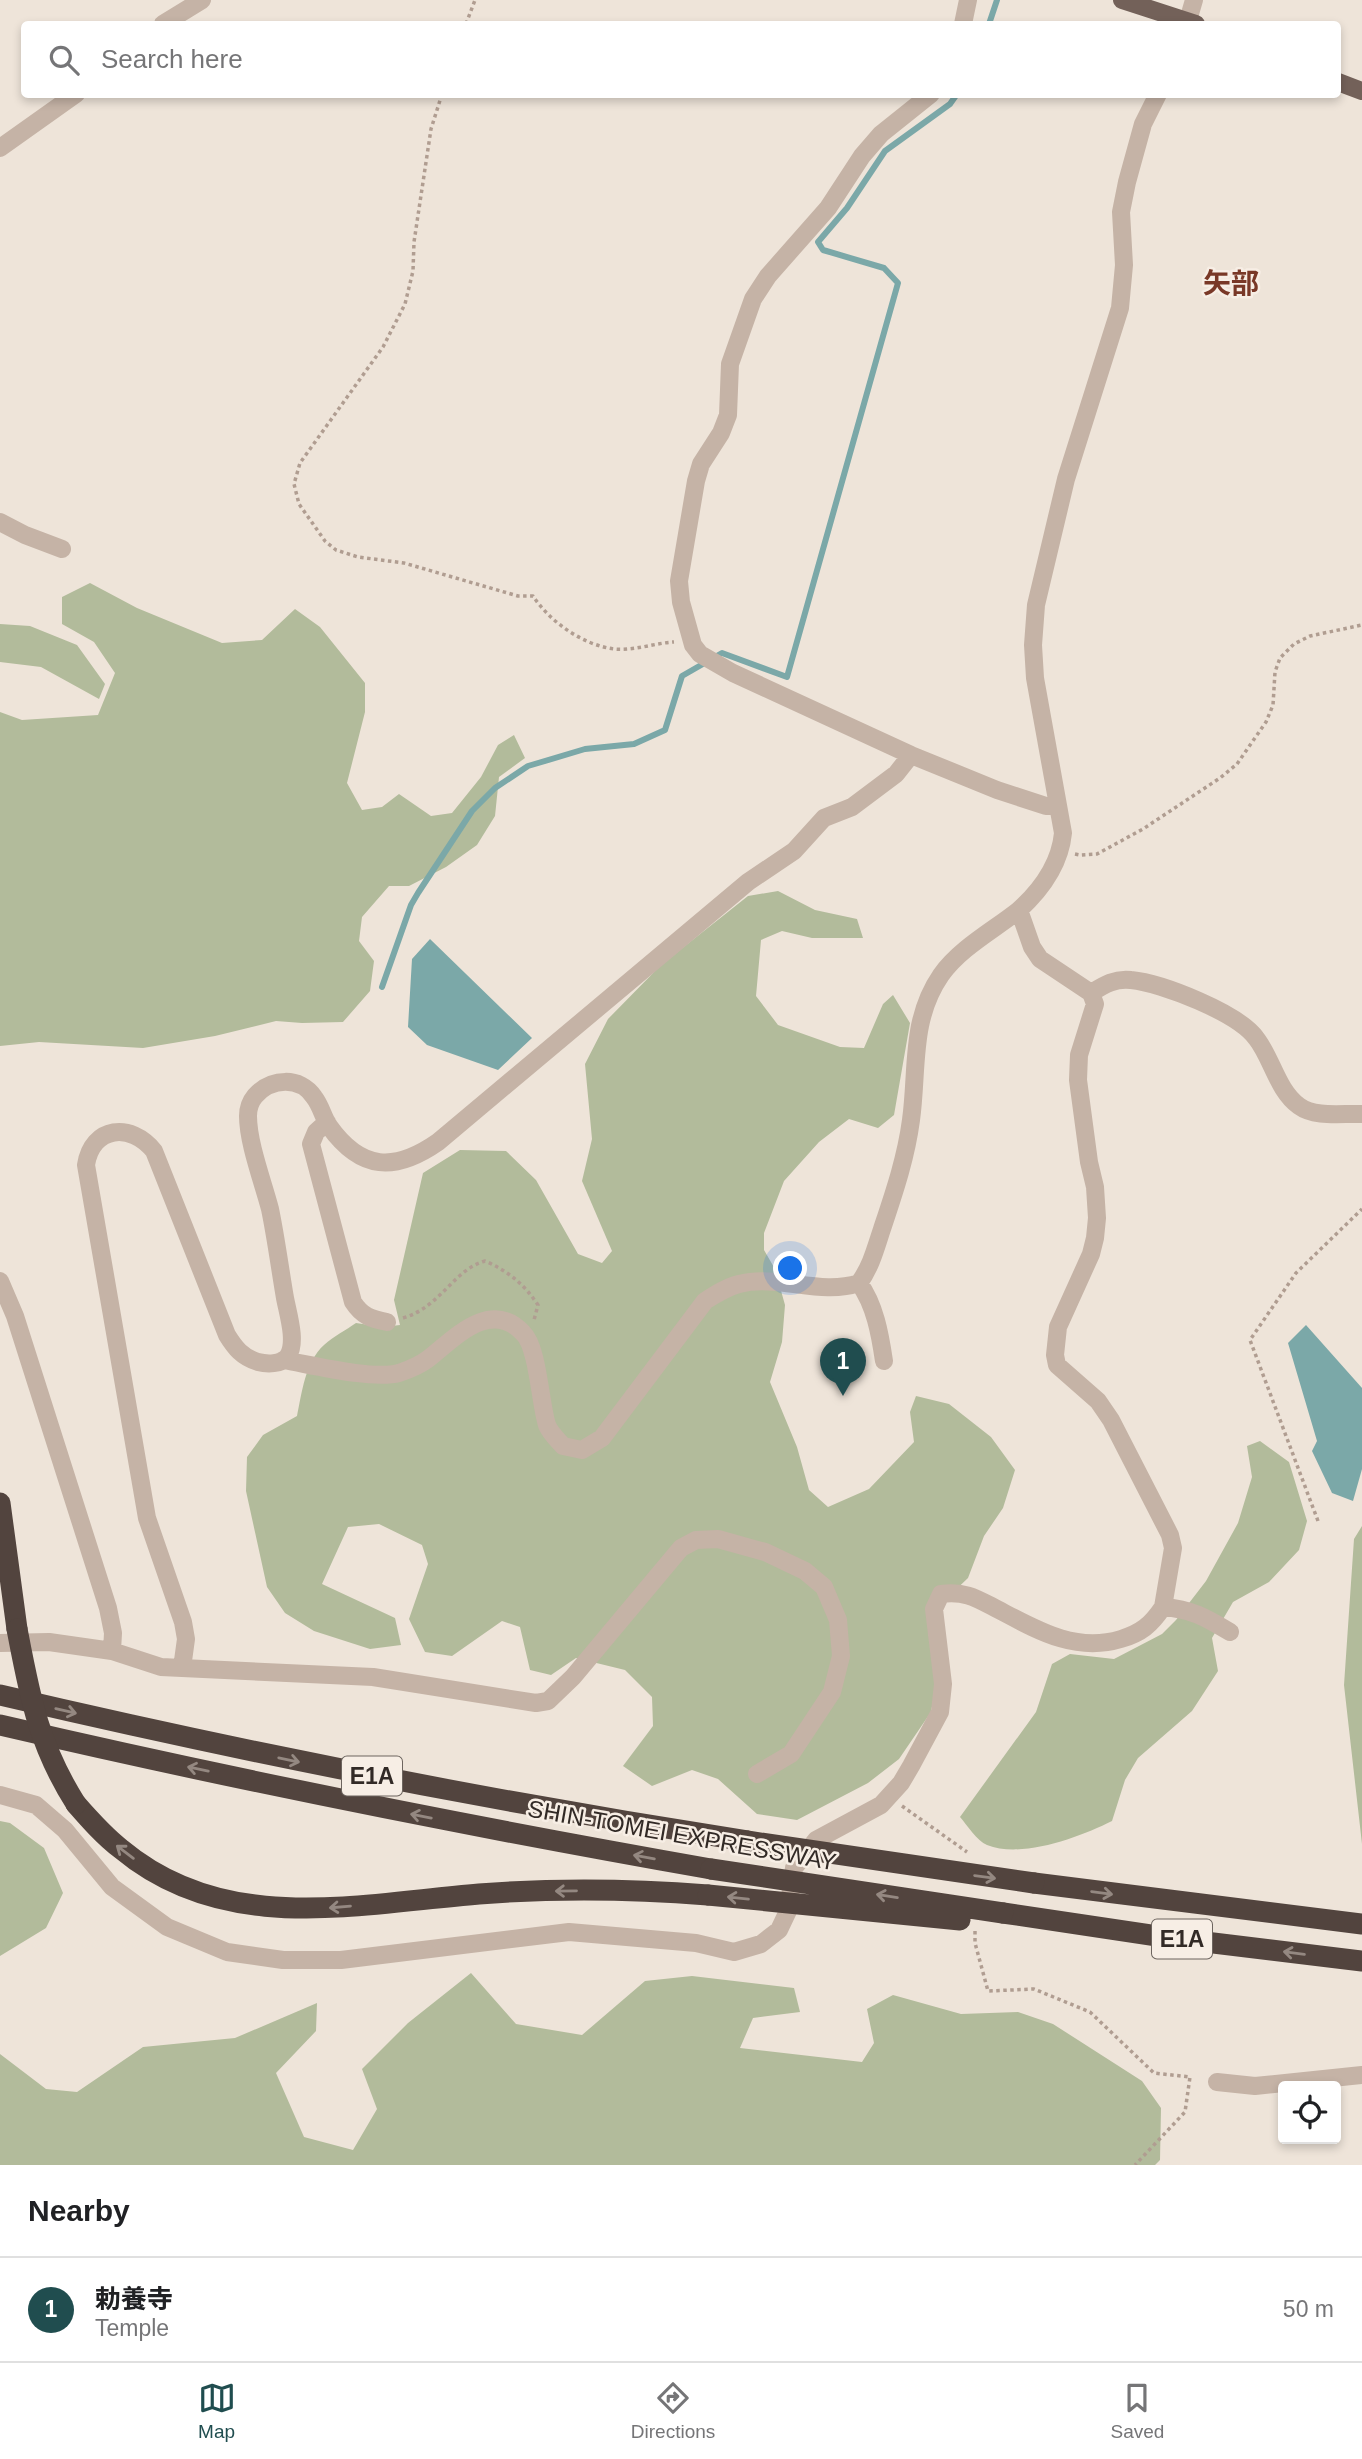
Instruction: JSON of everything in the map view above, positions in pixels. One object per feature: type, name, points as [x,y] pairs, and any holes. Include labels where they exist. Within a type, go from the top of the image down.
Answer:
[{"type":"highway","points":[[0,1503],[17,1629],[28,1685],[42,1739],[53,1765],[76,1804],[122,1851],[195,1893],[250,1906],[318,1909],[522,1891],[635,1891],[1002,1919]]},
{"type":"highway","name":"SHIN-TOMEI EXPRESSWAY","points":[[0,1695],[293,1761],[616,1821],[1034,1883],[1362,1924]]},
{"type":"highway","name":"SHIN-TOMEI EXPRESSWAY","points":[[0,1725],[291,1790],[450,1822],[1002,1919]]},
{"type":"highway","name":"E1A","points":[[1002,1919],[1362,1961]]},
{"type":"main road","points":[[1122,0],[1184,21]]},
{"type":"main road","points":[[1341,83],[1362,91]]},
{"type":"street","points":[[168,21],[202,0]]},
{"type":"street","points":[[964,21],[968,0]]},
{"type":"street","points":[[1190,21],[1194,0]]},
{"type":"street","points":[[0,148],[70,98]]},
{"type":"street","points":[[926,98],[875,141],[862,156],[828,208],[768,276],[753,299],[730,364],[728,415],[721,433],[701,464],[679,581],[681,602],[697,650],[719,665],[911,755],[997,790],[1046,806],[1058,806]]},
{"type":"street","points":[[182,1668],[186,1639],[183,1622],[147,1518],[86,1165],[88,1152],[94,1142],[113,1133],[136,1135],[154,1151],[227,1335],[239,1352],[248,1359],[261,1363],[283,1360],[369,1374],[397,1374],[425,1362],[466,1327],[487,1320],[508,1322],[525,1334],[531,1347],[548,1427],[563,1446],[582,1450],[602,1438],[705,1301],[719,1292],[740,1283],[846,1287],[859,1283],[870,1264],[901,1173],[911,1120],[920,1020],[931,993],[957,957],[1033,897],[1056,864],[1062,848],[1063,833],[1035,678],[1033,645],[1036,605],[1066,479],[1120,309],[1124,265],[1121,212],[1126,182],[1143,124],[1156,98]]},
{"type":"street","points":[[0,522],[62,549]]},
{"type":"street","points":[[283,1360],[288,1356],[290,1348],[289,1321],[270,1211],[249,1126],[249,1104],[260,1091],[282,1081],[293,1082],[305,1088],[314,1096],[339,1139],[352,1151],[369,1159],[394,1163],[423,1152],[748,882],[794,851],[824,818],[852,807],[896,774],[911,755]]},
{"type":"street","points":[[0,1795],[36,1805],[65,1830],[112,1886],[167,1927],[227,1952],[283,1960],[330,1960],[569,1932],[696,1943],[734,1952],[761,1944],[779,1930],[788,1912],[794,1868],[816,1840],[881,1805],[911,1766],[940,1712],[943,1684],[934,1609],[941,1594],[958,1592],[976,1598],[1054,1638],[1072,1643],[1107,1643],[1139,1634],[1154,1621],[1163,1607],[1173,1548],[1170,1535],[1111,1420],[1098,1401],[1057,1365],[1055,1354],[1058,1327],[1091,1254],[1095,1238],[1096,1186],[1089,1163],[1079,1080],[1079,1055],[1095,1004],[1091,993],[1040,959],[1032,947],[1019,910]]},
{"type":"street","points":[[1091,993],[1109,982],[1130,980],[1174,990],[1241,1022],[1256,1037],[1287,1094],[1298,1106],[1312,1113],[1362,1114]]},
{"type":"street","points":[[327,1122],[316,1132],[311,1144],[354,1302],[361,1314],[387,1322]]},
{"type":"street","points":[[0,1281],[15,1316],[108,1608],[113,1633],[112,1651]]},
{"type":"street","points":[[859,1283],[866,1293],[879,1330],[884,1361]]},
{"type":"street","points":[[0,1643],[49,1642],[112,1651],[161,1667],[373,1677],[536,1703],[548,1701],[573,1677],[681,1548],[696,1540],[718,1539],[765,1552],[805,1571],[824,1587],[838,1620],[841,1656],[832,1692],[791,1754],[757,1774]]},
{"type":"street","points":[[1163,1607],[1185,1609],[1230,1632]]},
{"type":"street","points":[[1217,2082],[1255,2086],[1362,2075]]},
{"type":"path","points":[[467,21],[475,0]]},
{"type":"path","points":[[441,98],[431,129],[414,242],[413,271],[405,304],[383,347],[300,463],[294,484],[299,504],[324,541],[336,550],[359,557],[404,563],[518,596],[533,596],[551,619],[583,638],[612,649],[646,648],[671,642],[697,650]]},
{"type":"path","points":[[1062,848],[1080,855],[1097,854],[1220,778],[1237,764],[1266,722],[1273,705],[1275,673],[1280,658],[1294,644],[1310,636],[1362,625]]},
{"type":"path","points":[[1318,1521],[1250,1340],[1296,1273],[1362,1209]]},
{"type":"path","points":[[387,1322],[416,1314],[428,1307],[472,1265],[485,1261],[502,1268],[526,1288],[538,1305],[535,1319],[525,1334]]},
{"type":"path","points":[[889,1797],[971,1855]]},
{"type":"path","points":[[975,1931],[975,1943],[988,1991],[1034,1989],[1090,2012],[1154,2073],[1190,2077],[1185,2112],[1135,2165]]},
{"type":"green space","points":[[90,583],[137,608],[222,643],[262,640],[295,609],[320,627],[365,683],[365,712],[347,783],[362,810],[382,807],[399,794],[431,816],[452,813],[481,777],[498,745],[514,735],[525,758],[499,777],[495,816],[477,845],[446,867],[409,886],[389,886],[362,917],[359,941],[374,961],[370,991],[343,1022],[276,1021],[215,1036],[143,1048],[39,1042],[0,1046],[0,712],[22,720],[98,715],[115,673],[94,642],[62,624],[62,597]]},
{"type":"green space","points":[[0,624],[30,626],[77,645],[105,684],[99,699],[41,667],[0,662]]},
{"type":"green space","points":[[778,891],[815,910],[857,919],[863,938],[812,938],[782,931],[761,940],[756,996],[778,1025],[840,1047],[864,1048],[883,1004],[893,995],[910,1023],[894,1115],[878,1128],[849,1119],[819,1142],[784,1181],[764,1233],[764,1250],[775,1269],[785,1305],[782,1342],[770,1382],[797,1447],[809,1490],[828,1507],[869,1489],[914,1442],[910,1412],[916,1396],[949,1404],[991,1437],[1015,1470],[1003,1508],[984,1536],[968,1578],[944,1601],[928,1631],[937,1678],[931,1712],[899,1759],[868,1783],[797,1820],[757,1814],[718,1779],[692,1770],[652,1786],[623,1766],[653,1726],[652,1697],[625,1670],[576,1658],[551,1675],[530,1670],[520,1627],[502,1621],[452,1656],[425,1652],[409,1619],[428,1564],[422,1545],[379,1524],[348,1527],[322,1584],[395,1618],[401,1645],[370,1649],[314,1631],[285,1613],[267,1587],[246,1491],[247,1457],[263,1435],[297,1416],[308,1369],[324,1345],[356,1323],[383,1327],[400,1325],[394,1300],[423,1173],[460,1150],[506,1151],[536,1180],[578,1254],[602,1263],[612,1251],[582,1181],[592,1139],[585,1064],[608,1019],[661,965],[748,896]]},
{"type":"green space","points":[[1260,1441],[1289,1462],[1307,1521],[1299,1550],[1269,1582],[1233,1602],[1212,1638],[1218,1671],[1192,1711],[1138,1758],[1125,1780],[1112,1821],[1068,1839],[1033,1848],[1001,1849],[983,1843],[960,1817],[1036,1712],[1052,1664],[1070,1654],[1114,1659],[1162,1634],[1176,1620],[1206,1581],[1238,1523],[1252,1477],[1247,1446]]},
{"type":"green space","points":[[1362,1526],[1362,1844],[1344,1685],[1354,1539]]},
{"type":"green space","points":[[0,1821],[10,1823],[44,1848],[63,1893],[46,1928],[0,1956]]},
{"type":"green space","points":[[471,1973],[516,2024],[582,2035],[645,1981],[692,1976],[794,1988],[800,2012],[753,2018],[740,2048],[862,2062],[874,2043],[867,2009],[893,1995],[961,2014],[1018,2012],[1053,2024],[1142,2081],[1161,2108],[1160,2160],[1155,2165],[0,2165],[0,2054],[46,2089],[77,2092],[143,2047],[235,2038],[317,2003],[316,2031],[276,2073],[304,2137],[353,2150],[377,2109],[362,2069],[408,2023]]},
{"type":"water","points":[[430,939],[532,1038],[498,1070],[427,1045],[408,1027],[412,959]]},
{"type":"water","points":[[1306,1325],[1362,1388],[1362,1469],[1353,1501],[1332,1493],[1312,1451],[1317,1441],[1288,1343]]},
{"type":"waterway","points":[[990,21],[997,0]]},
{"type":"waterway","points":[[382,987],[411,905],[472,811],[495,788],[528,766],[585,749],[634,744],[665,730],[682,676],[722,653],[787,677],[898,283],[884,268],[823,250],[818,242],[847,208],[885,151],[950,104],[954,98]]},
{"type":"place","name":"勅養寺","points":[[843,1396]]},
{"type":"district","name":"矢部","points":[[1231,283]]}]
